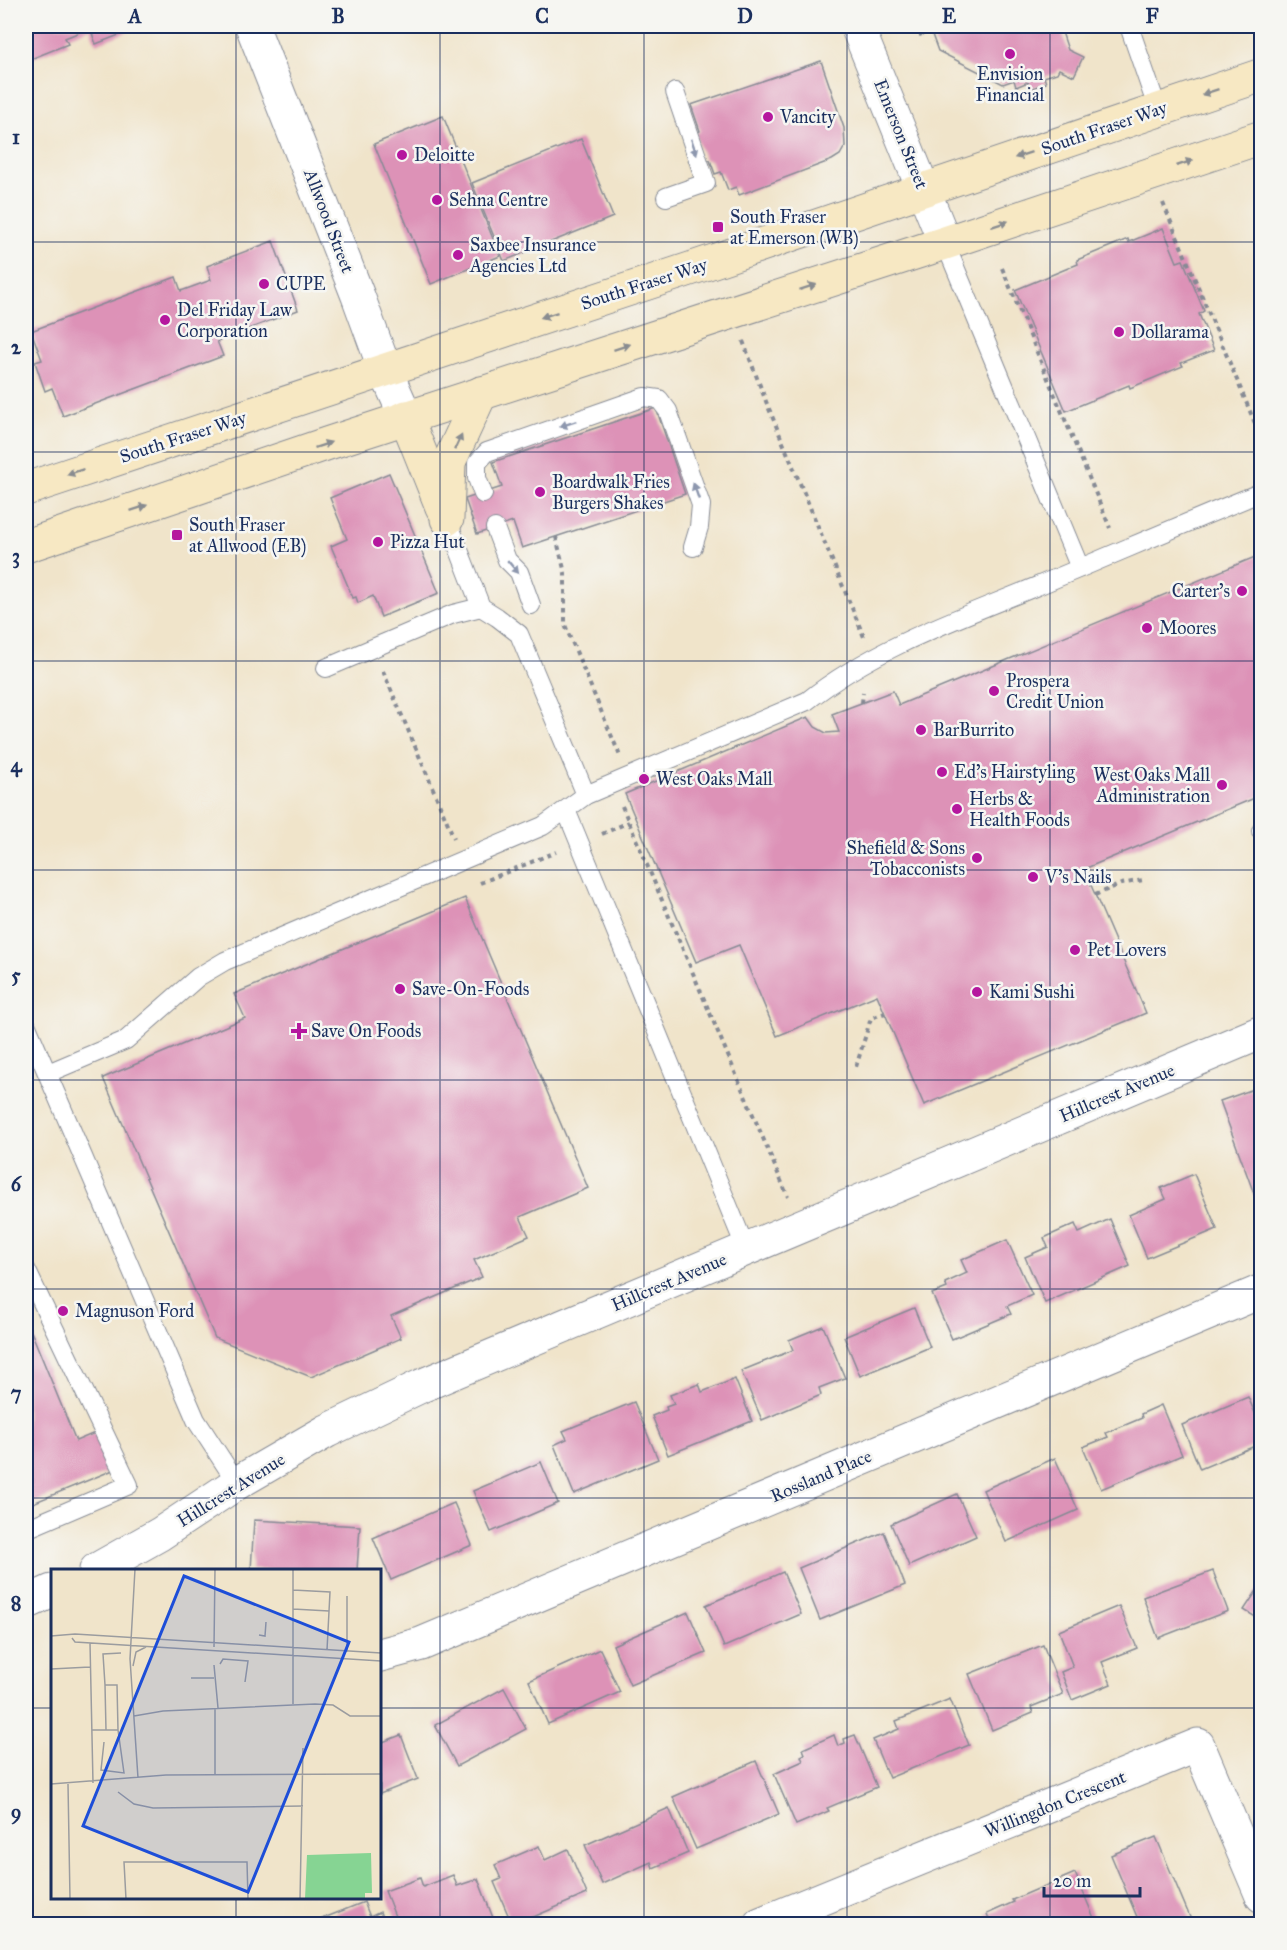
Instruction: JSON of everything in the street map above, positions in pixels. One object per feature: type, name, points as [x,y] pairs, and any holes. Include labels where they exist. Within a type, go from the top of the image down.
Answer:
[{"type":"main road","name":"South Fraser Way","points":[[26,489],[1262,75]]},
{"type":"main road","points":[[26,546],[406,417],[945,243],[1262,137]]},
{"type":"main road","points":[[447,519],[449,462],[480,393]]},
{"type":"main road","points":[[406,417],[447,519]]},
{"type":"street","name":"Allwood Street","points":[[252,26],[385,370],[406,417]]},
{"type":"street","name":"Emerson Street","points":[[857,26],[945,243]]},
{"type":"street","name":"Hillcrest Avenue","points":[[98,1569],[160,1534],[237,1483],[327,1431],[421,1386],[1262,1032]]},
{"type":"street","name":"Rossland Place","points":[[381,1655],[421,1644],[1262,1291]]},
{"type":"street","points":[[26,1585],[51,1580]]},
{"type":"street","points":[[26,1603],[51,1591]]},
{"type":"street","name":"Willingdon Crescent","points":[[760,1924],[1198,1745],[1262,1896]]},
{"type":"lane","points":[[1129,26],[1158,110]]},
{"type":"lane","points":[[666,197],[706,183],[675,92]]},
{"type":"lane","points":[[945,243],[1080,568]]},
{"type":"lane","points":[[483,494],[477,478],[477,463],[487,453],[644,397],[659,399],[668,411],[701,506],[699,527],[693,547]]},
{"type":"lane","points":[[48,1073],[126,1040],[198,977],[225,961],[543,826],[586,795],[807,701],[833,681],[866,662],[950,622],[1262,492]]},
{"type":"lane","points":[[447,519],[481,607],[519,634],[586,795]]},
{"type":"lane","points":[[495,528],[507,560],[519,572],[531,605]]},
{"type":"lane","points":[[326,668],[453,614],[481,607]]},
{"type":"lane","points":[[566,810],[746,1249]]},
{"type":"lane","points":[[26,1024],[196,1420],[237,1483]]},
{"type":"lane","points":[[26,1269],[129,1485],[26,1529]]},
{"type":"path","points":[[1152,174],[1262,440]]},
{"type":"path","points":[[1002,268],[1119,551]]},
{"type":"path","points":[[735,311],[758,382],[866,642],[862,703]]},
{"type":"path","points":[[556,537],[565,573],[565,625],[620,779],[800,1225]]},
{"type":"path","points":[[374,648],[463,860]]},
{"type":"path","points":[[1095,895],[1121,884],[1143,879]]},
{"type":"path","points":[[855,1067],[871,1018],[885,1013]]},
{"type":"building","points":[[26,26],[142,26],[96,44],[90,28],[65,38],[68,44],[26,61]]},
{"type":"building","name":"Envision Financial","points":[[916,26],[1060,26],[1068,50],[1083,57],[1074,76],[1059,69],[1057,73],[1044,77],[1046,83],[1030,89],[1028,82],[1016,87],[1014,80],[1003,84],[938,51],[931,32],[920,36]]},
{"type":"building","name":"Vancity","points":[[821,61],[844,128],[845,146],[840,155],[739,195],[736,187],[728,190],[721,172],[715,174],[710,160],[704,159],[695,134],[700,131],[691,105]]},
{"type":"building","name":"Sehna Centre","points":[[443,116],[500,256],[431,284],[374,144]]},
{"type":"building","points":[[581,139],[613,217],[504,261],[472,183]]},
{"type":"building","name":"Dollarama","points":[[1163,228],[1177,262],[1183,260],[1204,311],[1199,314],[1214,350],[1181,363],[1183,366],[1130,388],[1129,385],[1066,411],[1015,290],[1078,264],[1077,260],[1128,239],[1129,242]]},
{"type":"building","name":"Del Friday Law Corporation","points":[[273,241],[298,310],[217,341],[223,356],[63,416],[52,388],[45,391],[35,362],[42,360],[31,331],[176,277],[181,291],[211,280],[207,266]]},
{"type":"building","points":[[656,408],[685,494],[522,548],[513,522],[477,534],[465,499],[502,487],[493,462]]},
{"type":"building","name":"Pizza Hut","points":[[389,473],[439,593],[381,617],[373,596],[358,603],[356,597],[353,598],[331,546],[347,539],[330,498]]},
{"type":"building","points":[[1262,554],[1262,795],[1084,869],[1146,1013],[924,1105],[877,995],[777,1036],[739,945],[696,962],[625,794],[808,717],[815,727],[826,733],[839,732],[832,714],[893,691],[899,705]]},
{"type":"building","points":[[465,898],[588,1188],[520,1217],[529,1236],[474,1260],[482,1277],[391,1316],[401,1338],[311,1377],[215,1338],[103,1078],[245,1018],[234,994]]},
{"type":"building","points":[[1262,1086],[1262,1210],[1260,1210],[1220,1101]]},
{"type":"building","points":[[1194,1174],[1217,1229],[1147,1258],[1129,1215],[1166,1199],[1161,1188]]},
{"type":"building","points":[[1110,1219],[1130,1266],[1045,1303],[1025,1257],[1048,1247],[1044,1238],[1075,1224],[1079,1233]]},
{"type":"building","points":[[1007,1240],[1032,1295],[1007,1306],[1011,1314],[952,1339],[932,1294],[947,1288],[945,1283],[967,1273],[961,1260]]},
{"type":"building","points":[[914,1308],[930,1347],[860,1376],[844,1337]]},
{"type":"building","points":[[26,1319],[76,1441],[97,1432],[113,1470],[26,1506]]},
{"type":"building","points":[[823,1326],[845,1378],[819,1388],[821,1395],[762,1420],[741,1371],[793,1350],[789,1340]]},
{"type":"building","points":[[735,1379],[752,1421],[668,1455],[652,1416],[667,1410],[666,1407],[674,1404],[670,1395],[699,1384],[702,1392]]},
{"type":"building","points":[[1248,1397],[1262,1429],[1262,1443],[1200,1469],[1182,1425]]},
{"type":"building","points":[[634,1402],[658,1459],[574,1494],[554,1445],[567,1439],[563,1431]]},
{"type":"building","points":[[1161,1405],[1182,1455],[1101,1489],[1083,1447],[1108,1437],[1106,1433],[1142,1418],[1141,1414]]},
{"type":"building","points":[[1055,1458],[1078,1510],[1006,1542],[983,1490]]},
{"type":"building","points":[[541,1462],[558,1503],[491,1532],[473,1491]]},
{"type":"building","points":[[957,1494],[976,1536],[909,1566],[891,1524]]},
{"type":"building","points":[[454,1503],[472,1545],[391,1580],[373,1538]]},
{"type":"building","points":[[254,1520],[360,1526],[357,1569],[251,1569]]},
{"type":"building","points":[[884,1532],[905,1585],[820,1620],[799,1568]]},
{"type":"building","points":[[1213,1571],[1228,1611],[1158,1638],[1143,1597]]},
{"type":"building","points":[[783,1572],[801,1614],[724,1647],[706,1605]]},
{"type":"building","points":[[1262,1583],[1262,1621],[1244,1610]]},
{"type":"building","points":[[1119,1606],[1137,1648],[1102,1662],[1111,1684],[1072,1700],[1061,1672],[1073,1667],[1059,1631]]},
{"type":"building","points":[[688,1612],[706,1653],[630,1685],[613,1645]]},
{"type":"building","points":[[1043,1645],[1063,1694],[1031,1707],[1033,1713],[992,1730],[969,1674]]},
{"type":"building","points":[[600,1649],[620,1692],[548,1724],[529,1681]]},
{"type":"building","points":[[504,1688],[526,1729],[457,1766],[435,1725]]},
{"type":"building","points":[[950,1699],[969,1745],[889,1778],[873,1740],[899,1729],[896,1721]]},
{"type":"building","points":[[401,1735],[418,1779],[381,1794],[381,1743]]},
{"type":"building","points":[[834,1735],[838,1746],[845,1743],[844,1739],[855,1735],[877,1787],[827,1808],[829,1811],[796,1825],[774,1774],[803,1761],[801,1756],[805,1754],[803,1749]]},
{"type":"building","points":[[756,1761],[779,1814],[696,1849],[673,1797]]},
{"type":"building","points":[[669,1808],[688,1853],[653,1868],[651,1862],[602,1884],[585,1845]]},
{"type":"building","points":[[1156,1837],[1192,1922],[1187,1924],[1157,1924],[1156,1921],[1140,1924],[1111,1855]]},
{"type":"building","points":[[539,1846],[545,1860],[568,1849],[587,1894],[517,1924],[512,1924],[494,1882],[501,1879],[495,1865]]},
{"type":"building","points":[[1075,1873],[1094,1918],[1078,1924],[991,1924],[987,1914],[1014,1902],[1012,1900]]},
{"type":"building","points":[[453,1875],[457,1886],[478,1879],[495,1923],[398,1924],[385,1891],[420,1878],[423,1887]]},
{"type":"building","points":[[26,1898],[36,1924],[26,1924]]},
{"type":"building","points":[[364,1902],[370,1917],[380,1912],[385,1924],[309,1924]]},
{"type":"place","name":"Envision Financial","points":[[1010,54]]},
{"type":"place","name":"Vancity","points":[[768,117]]},
{"type":"place","name":"Deloitte","points":[[402,155]]},
{"type":"place","name":"Sehna Centre","points":[[437,200]]},
{"type":"place","name":"South Fraser at Emerson (WB)","points":[[718,227]]},
{"type":"place","name":"Saxbee Insurance Agencies Ltd","points":[[458,255]]},
{"type":"place","name":"CUPE","points":[[264,284]]},
{"type":"place","name":"Del Friday Law Corporation","points":[[165,320]]},
{"type":"place","name":"Dollarama","points":[[1119,332]]},
{"type":"place","name":"Boardwalk Fries Burgers Shakes","points":[[540,492]]},
{"type":"place","name":"South Fraser at Allwood (EB)","points":[[177,535]]},
{"type":"place","name":"Pizza Hut","points":[[378,542]]},
{"type":"place","name":"Carter's","points":[[1242,591]]},
{"type":"place","name":"Moores","points":[[1147,628]]},
{"type":"place","name":"Prospera Credit Union","points":[[994,691]]},
{"type":"place","name":"BarBurrito","points":[[921,730]]},
{"type":"place","name":"Ed's Hairstyling","points":[[942,772]]},
{"type":"place","name":"West Oaks Mall","points":[[644,779]]},
{"type":"place","name":"West Oaks Mall Administration","points":[[1222,785]]},
{"type":"place","name":"Herbs & Health Foods","points":[[957,809]]},
{"type":"place","name":"Shefield & Sons Tobacconists","points":[[977,858]]},
{"type":"place","name":"V's Nails","points":[[1033,877]]},
{"type":"place","name":"Pet Lovers","points":[[1075,950]]},
{"type":"place","name":"Save-On-Foods","points":[[400,989]]},
{"type":"place","name":"Kami Sushi","points":[[977,992]]},
{"type":"place","name":"Save On Foods","points":[[299,1031]]},
{"type":"place","name":"Magnuson Ford","points":[[63,1311]]}]
